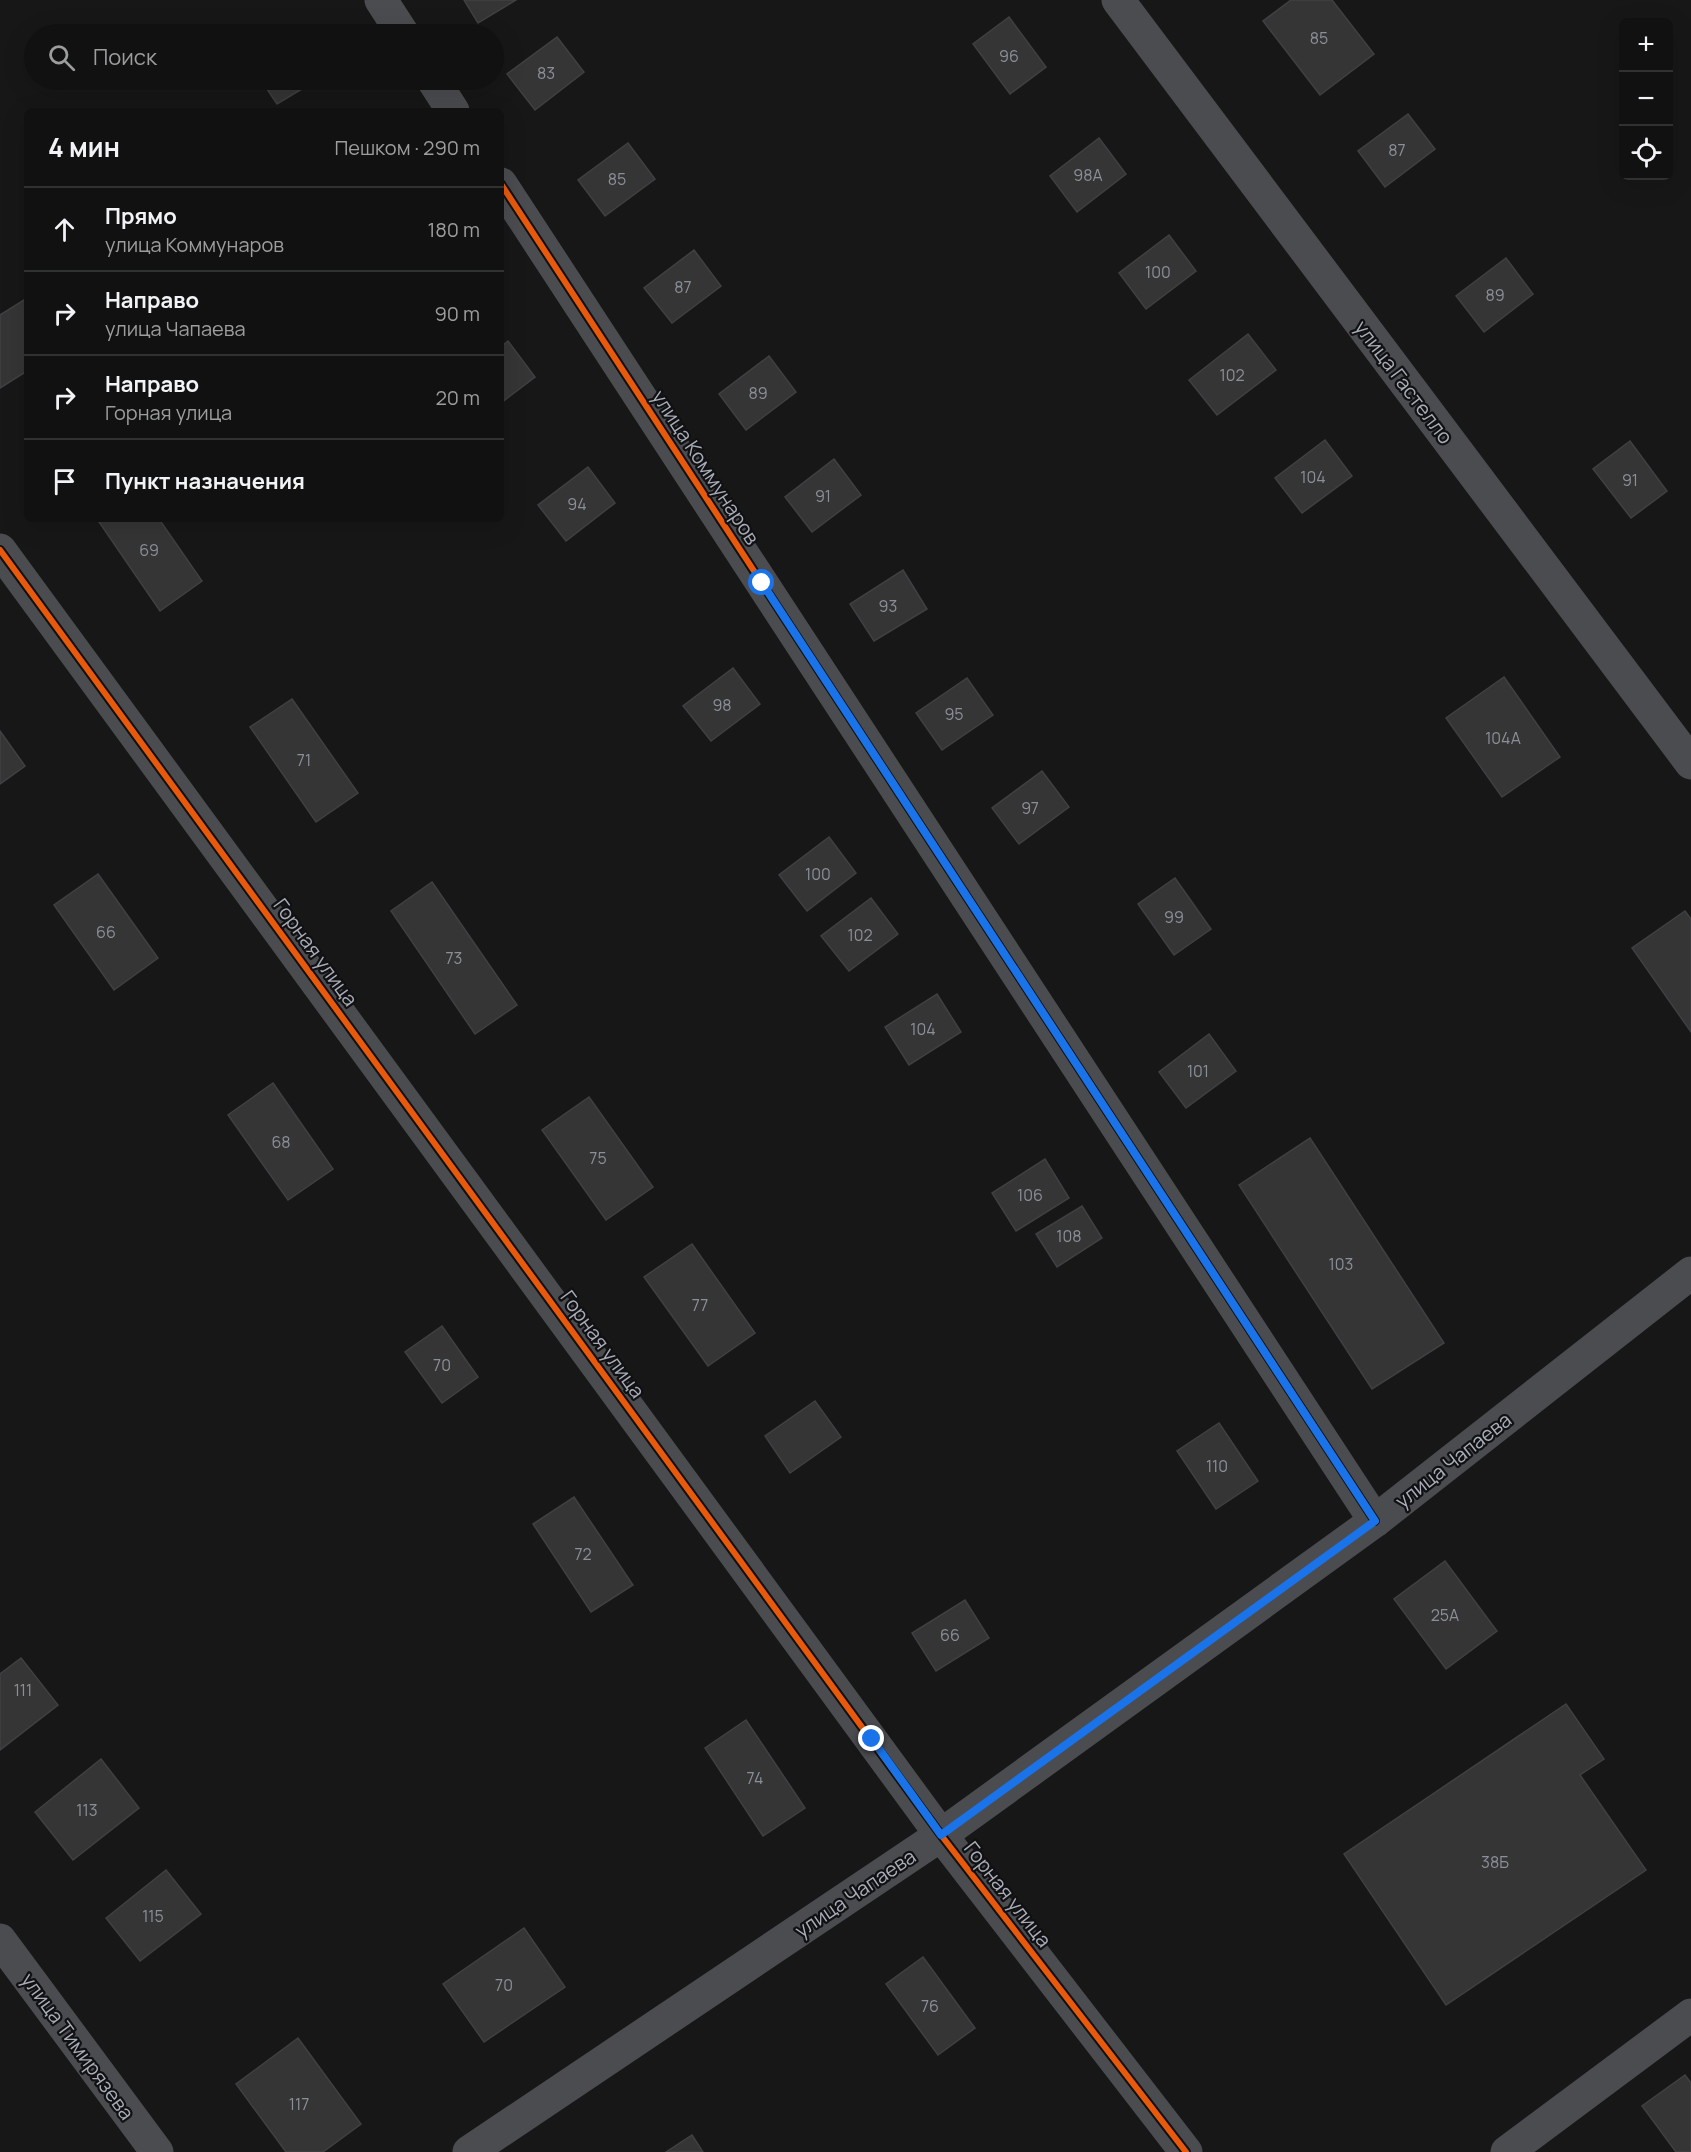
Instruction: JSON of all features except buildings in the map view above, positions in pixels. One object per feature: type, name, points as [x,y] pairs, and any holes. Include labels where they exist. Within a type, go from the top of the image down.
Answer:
[{"type":"street","points":[[381,0],[397,24]]},
{"type":"street","name":"улица Гастелло","points":[[1118,0],[1691,763]]},
{"type":"street","points":[[439,90],[451,108]]},
{"type":"street","name":"улица Коммунаров","points":[[504,189],[1375,1521]]},
{"type":"street","name":"Горная улица","points":[[0,550],[941,1835],[1186,2152]]},
{"type":"street","name":"улица Чапаева","points":[[469,2152],[941,1835],[1375,1521],[1691,1274]]},
{"type":"street","name":"улица Тимирязева","points":[[0,1940],[157,2152]]},
{"type":"street","points":[[1507,2152],[1691,2015]]},
{"type":"cycle path","points":[[504,189],[1375,1521]]},
{"type":"cycle path","points":[[0,550],[941,1835],[1186,2152]]},
{"type":"route","points":[[762,583],[1375,1521],[941,1835],[872,1739]]}]
